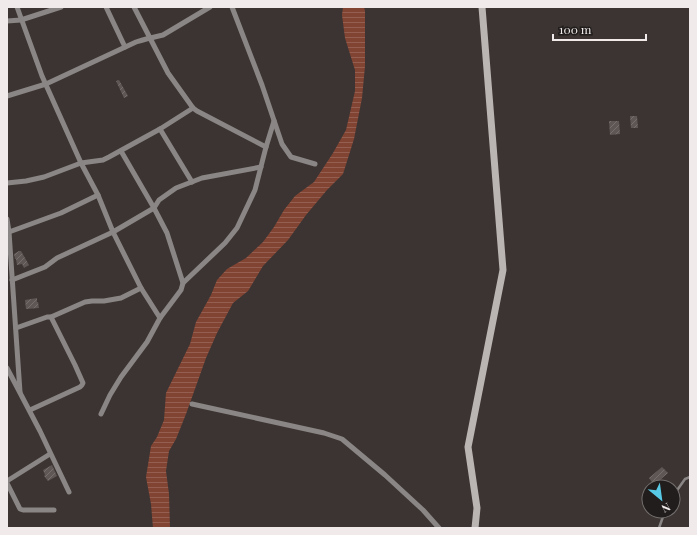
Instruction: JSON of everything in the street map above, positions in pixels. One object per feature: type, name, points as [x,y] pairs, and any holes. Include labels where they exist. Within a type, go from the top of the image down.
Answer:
[{"type":"street","points":[[17,7],[46,84],[81,163],[98,195],[113,232],[141,288],[160,318]]},
{"type":"street","points":[[7,21],[21,20],[61,7]]},
{"type":"street","points":[[106,7],[125,47]]},
{"type":"street","points":[[134,7],[168,73],[193,108],[266,147]]},
{"type":"street","points":[[7,96],[46,84],[136,42],[163,34],[210,7]]},
{"type":"street","points":[[232,7],[282,144],[291,157],[315,164]]},
{"type":"street","points":[[475,528],[477,508],[468,447],[503,270],[482,7]]},
{"type":"street","points":[[7,183],[26,181],[81,163],[109,158],[193,108]]},
{"type":"street","points":[[183,282],[225,243],[237,228],[255,190],[274,120]]},
{"type":"street","points":[[160,129],[192,182]]},
{"type":"street","points":[[100,414],[121,377],[147,342],[160,318],[181,290],[183,282],[169,237],[121,151]]},
{"type":"street","points":[[12,280],[45,267],[57,258],[113,232],[154,208],[159,200],[176,188],[202,178],[261,168]]},
{"type":"street","points":[[9,232],[61,213],[98,195]]},
{"type":"street","points":[[7,219],[20,392]]},
{"type":"street","points":[[16,328],[51,317],[84,302],[121,298],[141,288]]},
{"type":"street","points":[[30,410],[80,387],[83,383],[51,317]]},
{"type":"street","points":[[7,368],[30,410],[69,492]]},
{"type":"street","points":[[192,404],[324,433],[342,439],[385,475],[423,510],[439,528]]},
{"type":"street","points":[[50,454],[7,482],[20,509],[54,510]]},
{"type":"lane","points":[[681,485],[685,479],[690,477]]},
{"type":"shaded area","points":[[343,7],[364,7],[365,66],[362,98],[354,139],[343,174],[306,215],[288,240],[263,266],[248,291],[233,303],[206,358],[186,414],[176,439],[169,451],[166,471],[169,494],[170,528],[153,528],[151,504],[146,477],[151,446],[157,437],[164,420],[166,393],[190,344],[196,322],[211,295],[217,280],[227,269],[246,258],[263,242],[295,196],[314,182],[346,130],[355,91],[355,70],[345,38],[342,15]]},
{"type":"building","points":[[119,80],[128,96],[124,98],[116,81]]},
{"type":"building","points":[[630,116],[637,116],[638,128],[631,128]]},
{"type":"building","points":[[609,121],[619,121],[620,134],[610,135]]},
{"type":"building","points":[[21,251],[29,265],[24,268],[22,264],[17,265],[15,259],[14,254]]},
{"type":"building","points":[[37,298],[39,308],[26,309],[25,300]]},
{"type":"building","points":[[52,465],[57,476],[48,481],[44,476],[43,470]]},
{"type":"building","points":[[662,467],[668,473],[661,479],[649,478]]}]
